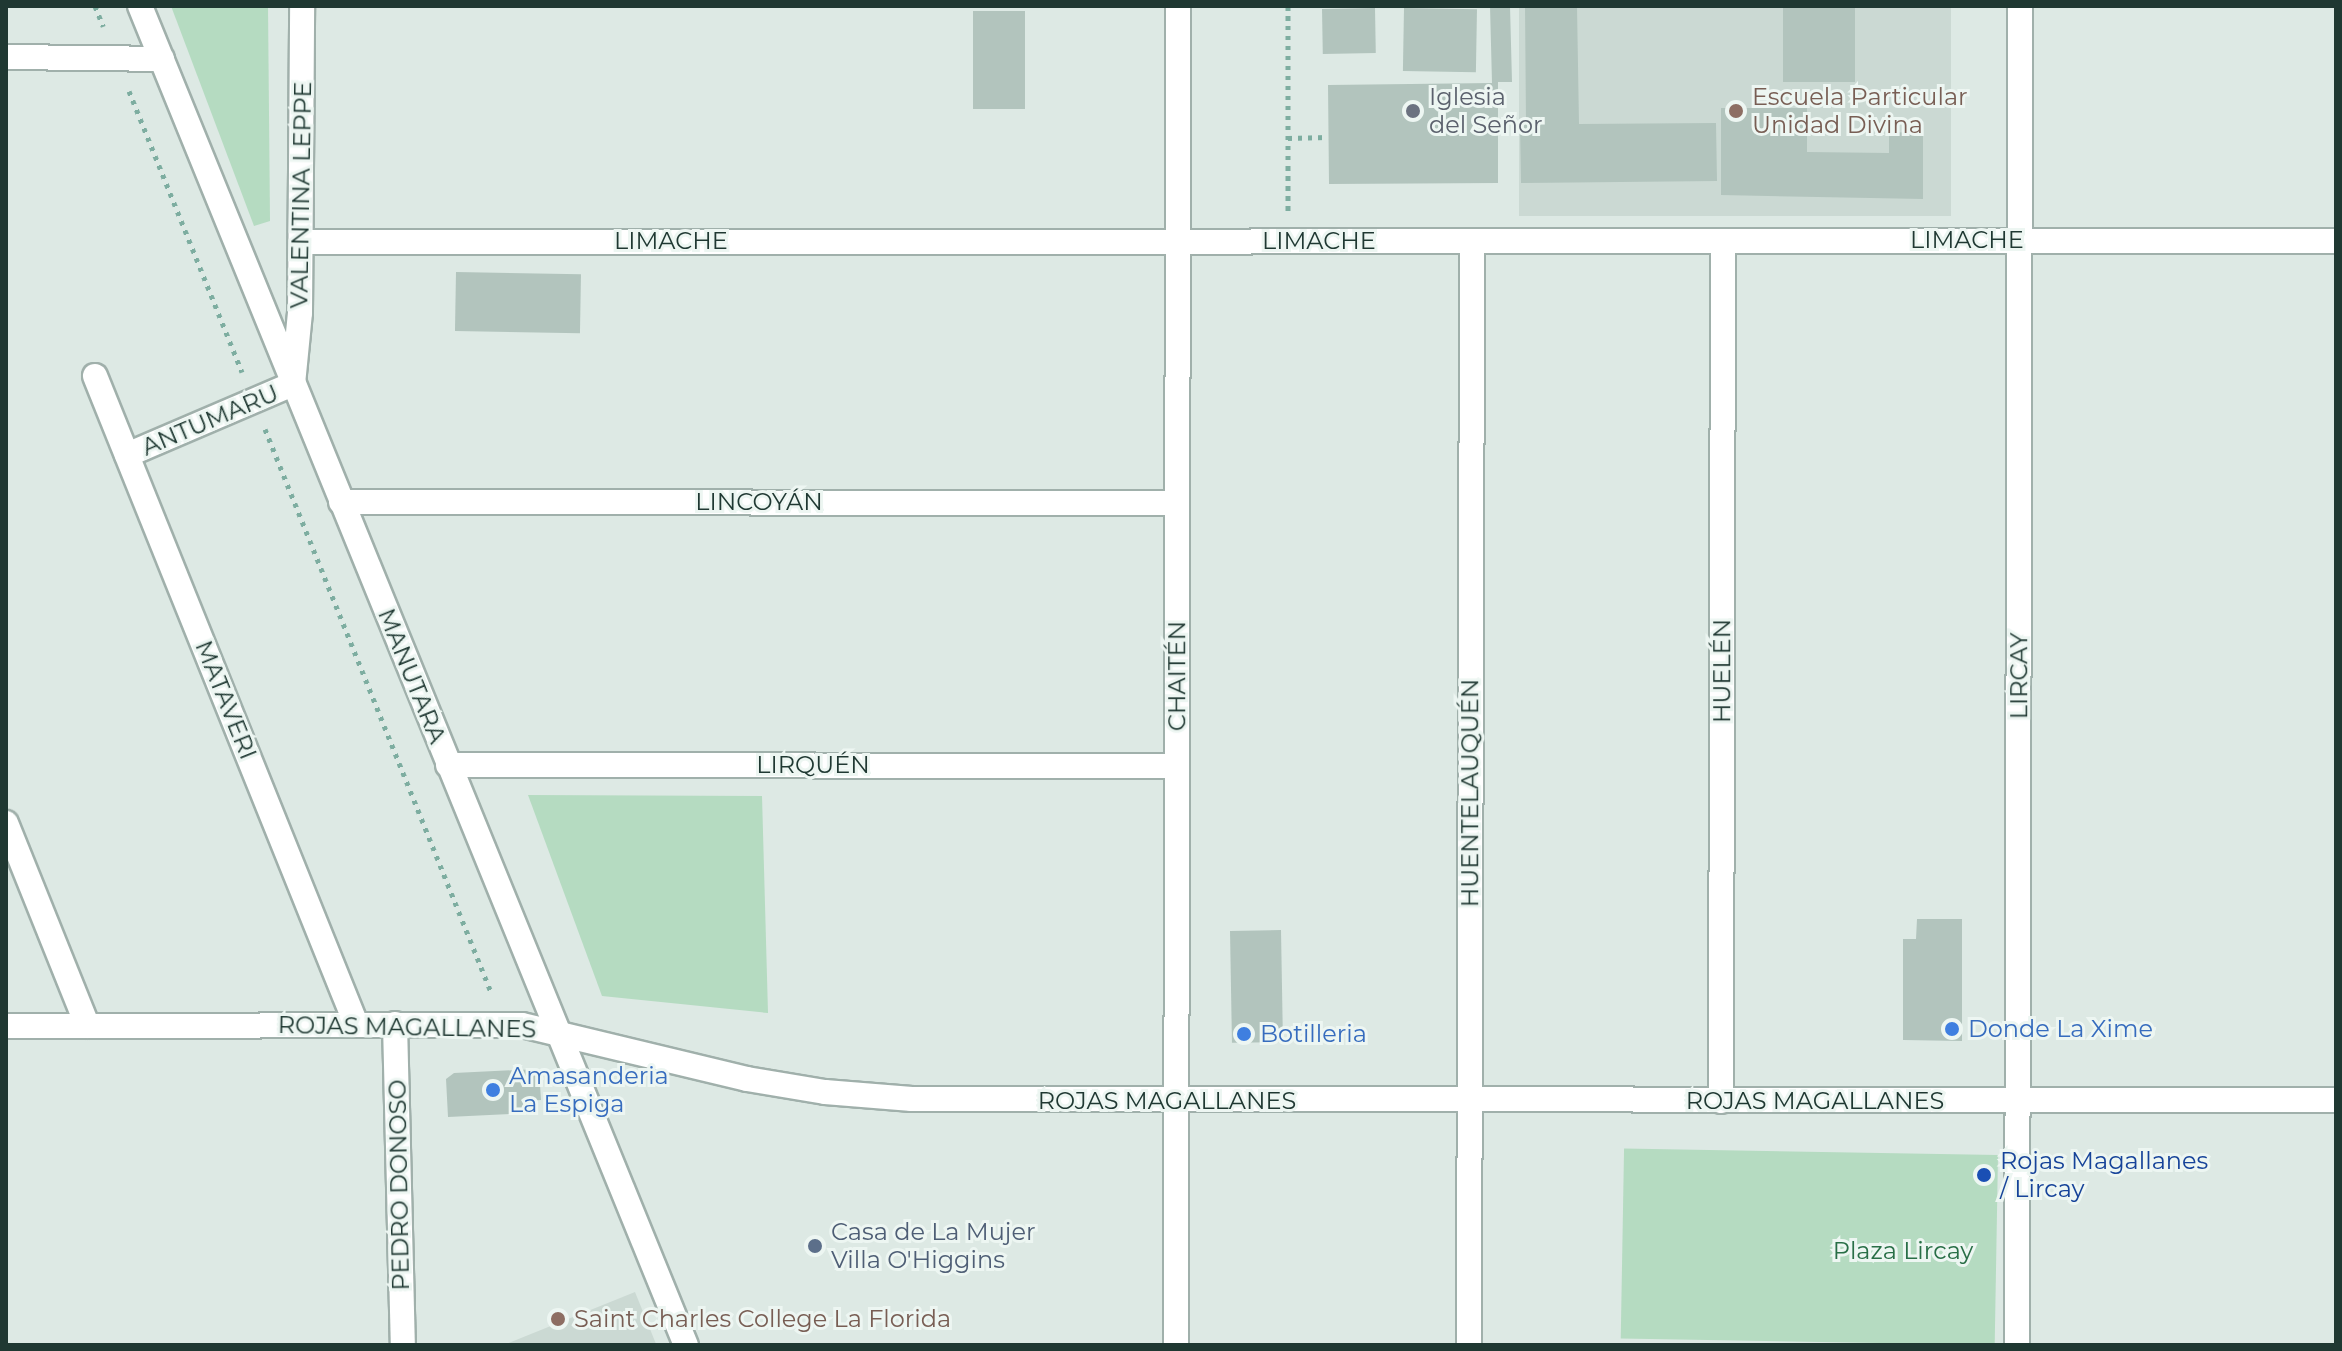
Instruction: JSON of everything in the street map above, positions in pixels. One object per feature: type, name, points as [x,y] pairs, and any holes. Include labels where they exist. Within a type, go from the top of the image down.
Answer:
[{"type":"street","name":"MANUTARA","points":[[140,6],[686,1345]]},
{"type":"street","name":"VALENTINA LEPPE","points":[[293,384],[302,242],[302,6]]},
{"type":"street","name":"CHAITÉN","points":[[1176,1345],[1178,6]]},
{"type":"street","name":"LIRCAY","points":[[2017,1345],[2020,6]]},
{"type":"street","points":[[6,57],[162,59]]},
{"type":"street","name":"HUENTELAUQUÉN","points":[[1469,1345],[1472,241]]},
{"type":"street","name":"HUELÉN","points":[[1721,1101],[1723,241]]},
{"type":"street","name":"LIMACHE","points":[[302,242],[2336,241]]},
{"type":"street","name":"MATAVERI","points":[[95,376],[356,1024]]},
{"type":"street","name":"ANTUMARU","points":[[127,455],[293,384]]},
{"type":"street","name":"LINCOYÁN","points":[[341,502],[1177,503]]},
{"type":"street","name":"LIRQUÉN","points":[[448,765],[1177,766]]},
{"type":"street","points":[[6,823],[87,1025]]},
{"type":"street","name":"PEDRO DONOSO","points":[[395,1024],[403,1345]]},
{"type":"street","name":"ROJAS MAGALLANES","points":[[6,1026],[501,1024],[557,1032],[747,1079],[825,1092],[912,1099],[2336,1100]]},
{"type":"path","points":[[95,6],[501,1024]]},
{"type":"path","points":[[1288,6],[1288,241]]},
{"type":"path","points":[[1288,138],[1328,137]]},
{"type":"shaded area","name":"Escuela Particular Unidad Divina","points":[[1519,6],[1951,6],[1951,216],[1519,216]]},
{"type":"shaded area","points":[[635,1292],[656,1345],[504,1345]]},
{"type":"green space","points":[[171,6],[268,6],[270,221],[254,226]]},
{"type":"green space","points":[[528,795],[762,796],[768,1013],[602,996]]},
{"type":"green space","name":"Plaza Lircay","points":[[1624,1148],[1998,1155],[1995,1345],[1621,1338]]},
{"type":"building","name":"Iglesia del Señor","points":[[1490,6],[1510,6],[1512,82],[1498,82],[1498,183],[1329,184],[1328,85],[1492,83]]},
{"type":"building","points":[[1525,6],[1577,6],[1579,124],[1716,123],[1717,181],[1521,183],[1520,123],[1526,123]]},
{"type":"building","points":[[1783,6],[1855,6],[1855,82],[1783,82]]},
{"type":"building","points":[[1375,8],[1376,53],[1323,54],[1322,9]]},
{"type":"building","points":[[1404,8],[1477,9],[1476,72],[1403,71]]},
{"type":"building","points":[[973,11],[1025,11],[1025,109],[973,109]]},
{"type":"building","points":[[1721,108],[1807,108],[1807,152],[1889,153],[1889,132],[1923,133],[1923,199],[1721,195]]},
{"type":"building","points":[[456,272],[581,274],[580,333],[455,331]]},
{"type":"building","points":[[1917,919],[1962,919],[1962,1041],[1903,1040],[1903,939],[1916,939]]},
{"type":"building","points":[[1281,930],[1283,1042],[1232,1043],[1230,931]]},
{"type":"building","name":"Amasanderia La Espiga","points":[[539,1069],[541,1100],[529,1101],[530,1113],[448,1117],[446,1079],[454,1073]]},
{"type":"place","name":"Iglesia del Señor","points":[[1413,111]]},
{"type":"place","name":"Escuela Particular Unidad Divina","points":[[1736,111]]},
{"type":"place","name":"Donde La Xime","points":[[1952,1029]]},
{"type":"place","name":"Botilleria","points":[[1244,1034]]},
{"type":"place","name":"Amasanderia La Espiga","points":[[493,1090]]},
{"type":"place","name":"Rojas Magallanes / Lircay","points":[[1984,1175]]},
{"type":"place","name":"Casa de La Mujer Villa O'Higgins","points":[[815,1246]]},
{"type":"place","name":"Saint Charles College La Florida","points":[[558,1319]]}]
